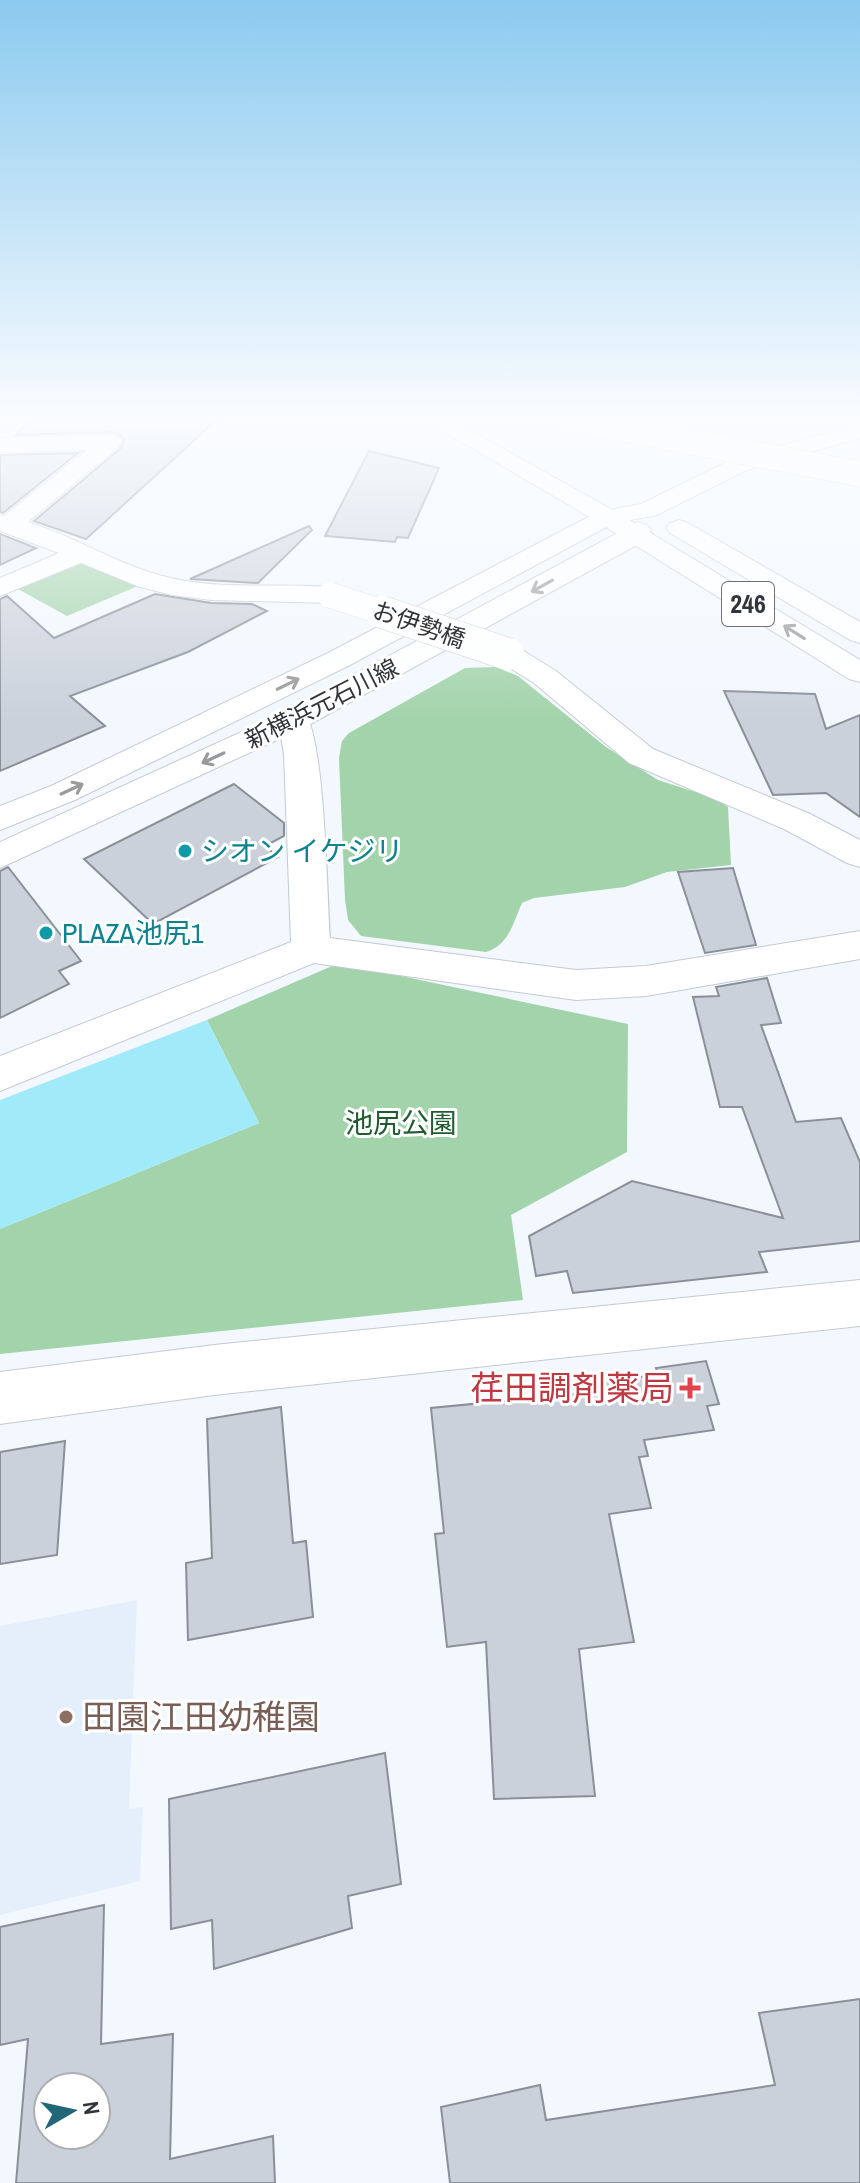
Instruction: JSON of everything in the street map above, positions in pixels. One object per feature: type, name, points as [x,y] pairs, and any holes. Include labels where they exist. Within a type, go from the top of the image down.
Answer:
[{"type":"main road","name":"新横浜元石川線","points":[[0,819],[63,793],[339,659],[584,517]]},
{"type":"main road","name":"246","points":[[633,517],[860,634]]},
{"type":"main road","name":"新横浜元石川線","points":[[0,856],[294,720],[651,517]]},
{"type":"main road","name":"246","points":[[642,522],[860,673]]},
{"type":"main road","name":"お伊勢橋","points":[[4,524],[134,576],[173,587],[241,594],[330,595],[508,654],[545,677],[641,756],[796,821],[860,855]]},
{"type":"main road","points":[[0,588],[81,553]]},
{"type":"main road","points":[[294,720],[301,754],[311,949]]},
{"type":"main road","points":[[0,1074],[311,949],[576,985],[646,981],[860,945]]},
{"type":"main road","points":[[0,1398],[325,1358],[860,1303]]},
{"type":"shaded area","name":"田園江田幼稚園","points":[[137,1600],[129,1809],[143,1807],[140,1881],[0,1915],[0,1626]]},
{"type":"green space","points":[[88,559],[145,583],[67,616],[18,589]]},
{"type":"green space","points":[[495,667],[518,676],[606,747],[658,780],[714,798],[728,807],[731,865],[667,872],[625,887],[534,898],[522,903],[505,939],[486,952],[361,936],[348,920],[345,900],[339,758],[342,741],[349,733],[465,668]]},
{"type":"green space","name":"池尻公園","points":[[339,963],[628,1024],[627,1152],[511,1215],[523,1300],[0,1354],[0,1229],[259,1123],[207,1020]]},
{"type":"water","points":[[207,1020],[259,1123],[0,1229],[0,1100]]},
{"type":"building","points":[[39,517],[110,517],[86,539],[34,521]]},
{"type":"building","points":[[335,517],[417,517],[408,538],[397,537],[395,542],[325,536]]},
{"type":"building","points":[[309,526],[312,530],[258,583],[190,579]]},
{"type":"building","points":[[0,534],[36,548],[0,565]]},
{"type":"building","points":[[155,594],[211,603],[252,604],[267,611],[188,652],[70,696],[105,726],[0,771],[0,599],[7,596],[54,638]]},
{"type":"building","points":[[724,691],[815,694],[826,729],[860,715],[860,817],[826,793],[773,795]]},
{"type":"building","name":"シオン イケジリ","points":[[234,784],[284,823],[284,836],[265,846],[278,857],[153,924],[84,859]]},
{"type":"building","name":"PLAZA池尻1","points":[[8,867],[81,961],[59,971],[69,984],[0,1018],[0,871]]},
{"type":"building","points":[[733,868],[756,945],[705,953],[678,872]]},
{"type":"building","points":[[767,978],[781,1023],[761,1025],[796,1122],[841,1118],[860,1162],[860,1241],[759,1252],[767,1272],[573,1293],[567,1271],[536,1276],[529,1236],[632,1181],[783,1218],[742,1107],[720,1107],[693,997],[719,996],[716,987]]},
{"type":"building","points":[[706,1361],[719,1404],[707,1406],[714,1430],[644,1440],[648,1456],[639,1457],[651,1508],[609,1514],[634,1642],[579,1649],[595,1796],[494,1799],[486,1642],[447,1647],[435,1534],[444,1533],[431,1408],[576,1394],[574,1384],[658,1375],[656,1368]]},
{"type":"building","points":[[281,1407],[293,1543],[306,1541],[313,1617],[188,1640],[186,1563],[212,1558],[207,1419]]},
{"type":"building","points":[[65,1441],[57,1555],[0,1564],[0,1452]]},
{"type":"building","points":[[385,1753],[401,1884],[348,1896],[352,1928],[214,1969],[212,1920],[171,1929],[169,1799]]},
{"type":"building","points":[[104,1905],[101,2044],[173,2034],[170,2159],[273,2136],[275,2183],[16,2183],[28,2039],[0,2045],[0,1927]]},
{"type":"building","points":[[860,1999],[860,2183],[450,2183],[441,2107],[540,2085],[546,2120],[775,2085],[759,2013]]},
{"type":"place","name":"シオン イケジリ","points":[[185,851]]},
{"type":"place","name":"PLAZA池尻1","points":[[46,933]]},
{"type":"place","name":"荏田調剤薬局","points":[[690,1388]]},
{"type":"place","name":"田園江田幼稚園","points":[[66,1717]]}]
